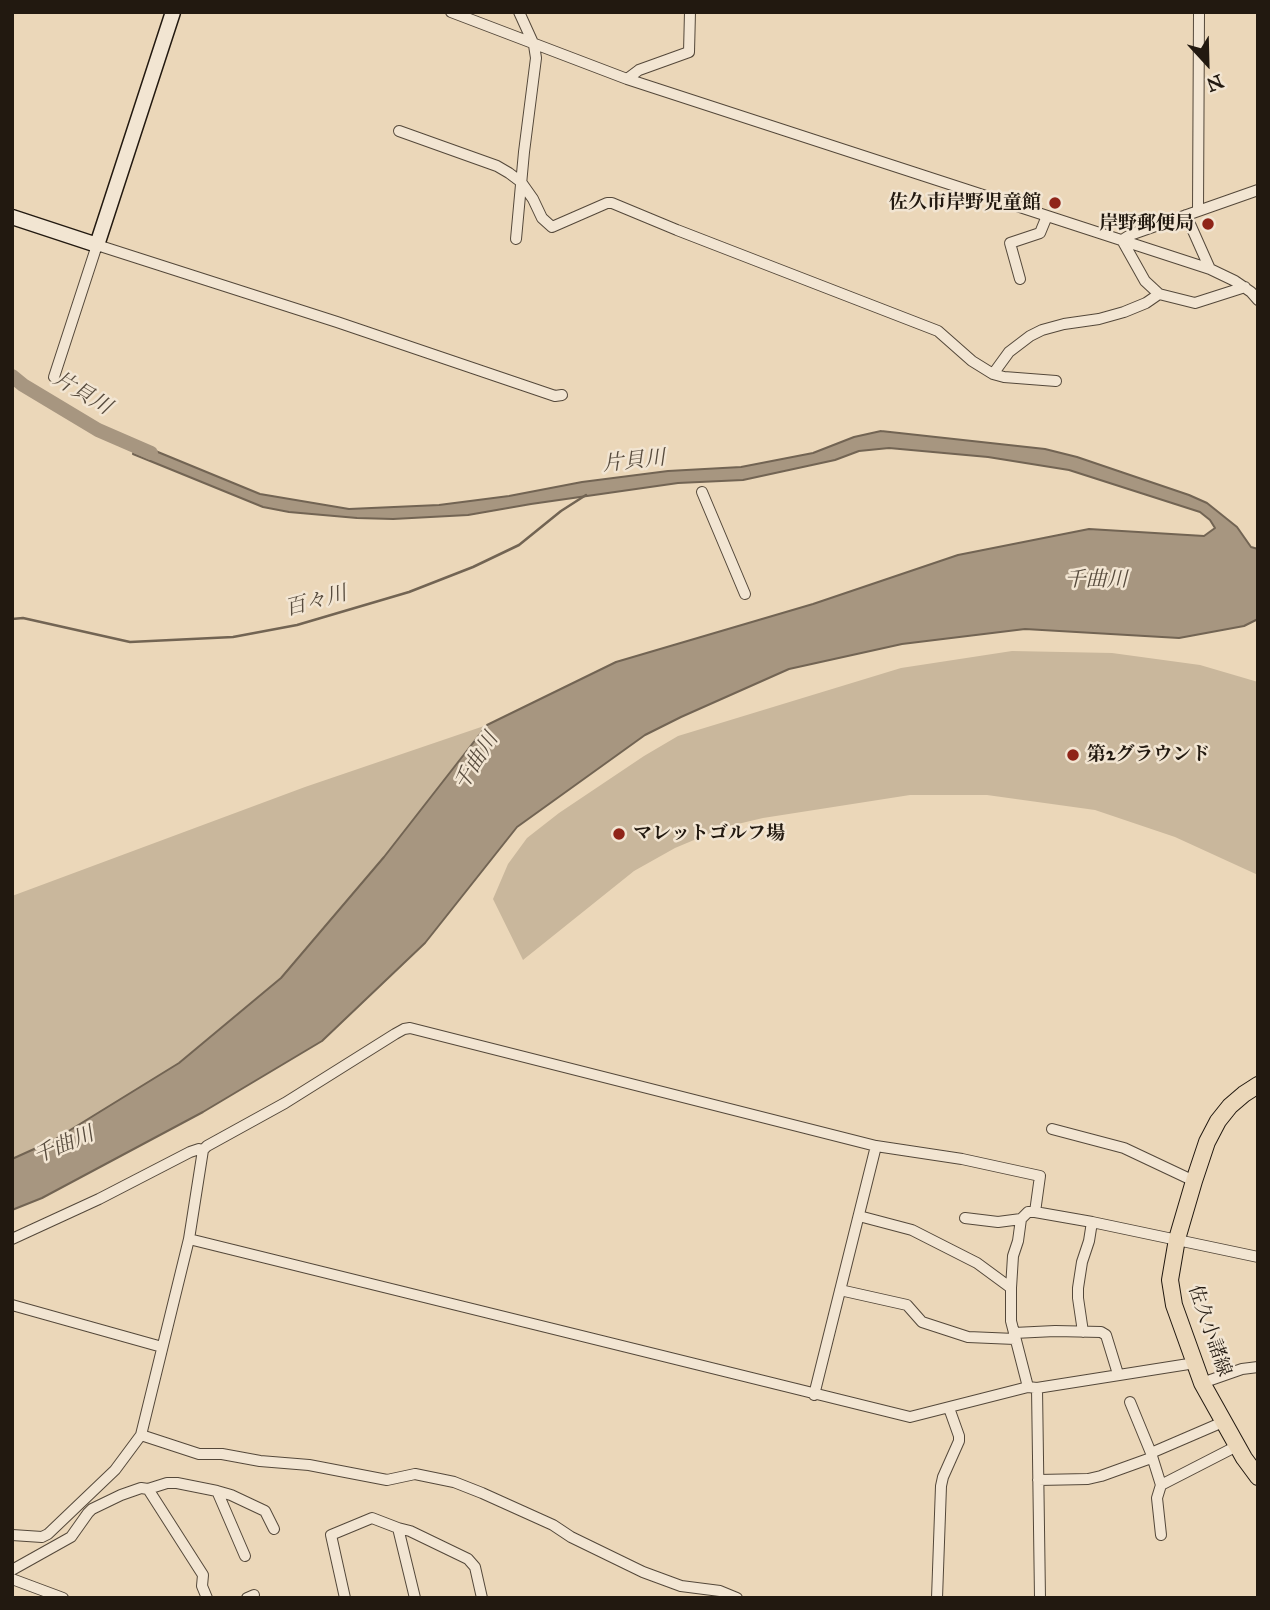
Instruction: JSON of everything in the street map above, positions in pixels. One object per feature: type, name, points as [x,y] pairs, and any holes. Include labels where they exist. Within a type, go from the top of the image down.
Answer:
[{"type":"main road","name":"佐久小諸線","points":[[1258,1085],[1236,1100],[1218,1121],[1207,1142],[1177,1239],[1171,1274],[1171,1290],[1202,1383],[1237,1446],[1258,1477]]},
{"type":"street","points":[[54,377],[173,12]]},
{"type":"street","points":[[451,12],[627,79],[1210,269],[1245,287],[1258,300]]},
{"type":"street","points":[[516,239],[536,58],[534,44],[519,12]]},
{"type":"street","points":[[627,79],[639,70],[689,52],[690,12]]},
{"type":"street","points":[[1198,210],[1199,12]]},
{"type":"street","points":[[399,131],[497,166],[521,182],[542,218],[552,226],[612,203],[938,331],[972,361],[993,374],[1056,380]]},
{"type":"street","points":[[1122,240],[1130,234],[1258,190]]},
{"type":"street","points":[[1186,215],[1210,269]]},
{"type":"street","points":[[1020,279],[1010,243],[1040,233],[1047,216]]},
{"type":"street","points":[[12,217],[555,396],[562,395]]},
{"type":"street","points":[[1122,240],[1144,281],[1159,294],[1195,303],[1245,287]]},
{"type":"street","points":[[993,374],[1009,352],[1030,335],[1064,324],[1099,320],[1146,303],[1159,294]]},
{"type":"street","points":[[702,492],[745,594]]},
{"type":"street","points":[[12,1535],[42,1537],[48,1534],[115,1470],[141,1435],[189,1239],[203,1150],[404,1029],[410,1028],[876,1146],[962,1159],[1040,1176],[1035,1212]]},
{"type":"street","points":[[1052,1129],[1124,1148],[1194,1181]]},
{"type":"street","points":[[814,1395],[876,1146]]},
{"type":"street","points":[[12,1239],[99,1199],[190,1152],[203,1150]]},
{"type":"street","points":[[1040,1598],[1038,1480],[1032,1388],[1012,1321],[1013,1256],[1021,1219],[1028,1212],[1035,1212],[1258,1256]]},
{"type":"street","points":[[859,1216],[912,1230],[977,1263],[1011,1288]]},
{"type":"street","points":[[965,1218],[998,1222],[1021,1219]]},
{"type":"street","points":[[1083,1332],[1078,1288],[1092,1222]]},
{"type":"street","points":[[189,1239],[910,1417],[1032,1388],[1195,1363]]},
{"type":"street","points":[[840,1290],[906,1304],[922,1322],[968,1337],[1015,1336],[1055,1331],[1101,1332],[1106,1335],[1118,1374]]},
{"type":"street","points":[[12,1305],[162,1346]]},
{"type":"street","points":[[1202,1383],[1242,1369],[1258,1367]]},
{"type":"street","points":[[1130,1402],[1161,1485],[1157,1498],[1161,1535]]},
{"type":"street","points":[[937,1598],[941,1486],[959,1441],[949,1408]]},
{"type":"street","points":[[1038,1480],[1088,1479],[1101,1476],[1223,1422]]},
{"type":"street","points":[[141,1435],[199,1454],[222,1454],[260,1461],[309,1465],[387,1480],[415,1474],[454,1482],[553,1525],[571,1537],[643,1572],[681,1586],[719,1591],[737,1598]]},
{"type":"street","points":[[1161,1485],[1237,1446]]},
{"type":"street","points":[[12,1570],[71,1536],[92,1509],[141,1488],[148,1489],[167,1483],[231,1495],[265,1510],[274,1529]]},
{"type":"street","points":[[148,1489],[204,1575],[202,1586],[207,1598]]},
{"type":"street","points":[[217,1491],[245,1556]]},
{"type":"street","points":[[345,1598],[331,1535],[372,1518],[410,1531],[468,1559],[475,1567],[482,1598]]},
{"type":"street","points":[[398,1528],[415,1598]]},
{"type":"street","points":[[12,1579],[63,1598]]},
{"type":"shaded area","points":[[1012,651],[1112,653],[1200,665],[1258,682],[1258,875],[1175,837],[1095,810],[987,795],[910,795],[763,818],[725,827],[675,848],[634,871],[523,960],[493,899],[508,864],[527,838],[559,813],[644,756],[678,736],[901,668]]},
{"type":"shaded area","points":[[487,725],[384,857],[281,978],[179,1063],[54,1140],[12,1159],[12,896],[305,787]]},
{"type":"water","name":"千曲川","points":[[881,431],[1045,449],[1077,457],[1207,503],[1237,527],[1251,547],[1258,549],[1258,619],[1244,626],[1179,638],[1025,629],[902,644],[789,669],[681,717],[645,735],[517,827],[425,943],[322,1041],[203,1112],[42,1198],[12,1210],[12,1159],[54,1140],[179,1063],[281,978],[384,857],[487,725],[616,662],[813,604],[958,555],[1089,529],[1204,536],[1215,528],[1200,512],[1069,470],[988,457],[889,448],[859,451],[835,460],[743,480],[678,483],[468,515],[357,518],[263,507],[133,454],[136,443],[260,494],[349,509],[439,505],[668,471],[741,467],[813,453],[854,437]]},
{"type":"waterway","name":"片貝川","points":[[12,376],[98,430],[151,453]]},
{"type":"waterway","name":"百々川","points":[[12,619],[23,618],[130,642],[233,637],[297,625],[409,592],[473,567],[519,545],[561,511],[586,495]]},
{"type":"place","name":"佐久市岸野児童館","points":[[1055,203]]},
{"type":"place","name":"岸野郵便局","points":[[1208,224]]},
{"type":"place","name":"第2グラウンド","points":[[1073,755]]},
{"type":"place","name":"マレットゴルフ場","points":[[619,834]]}]
